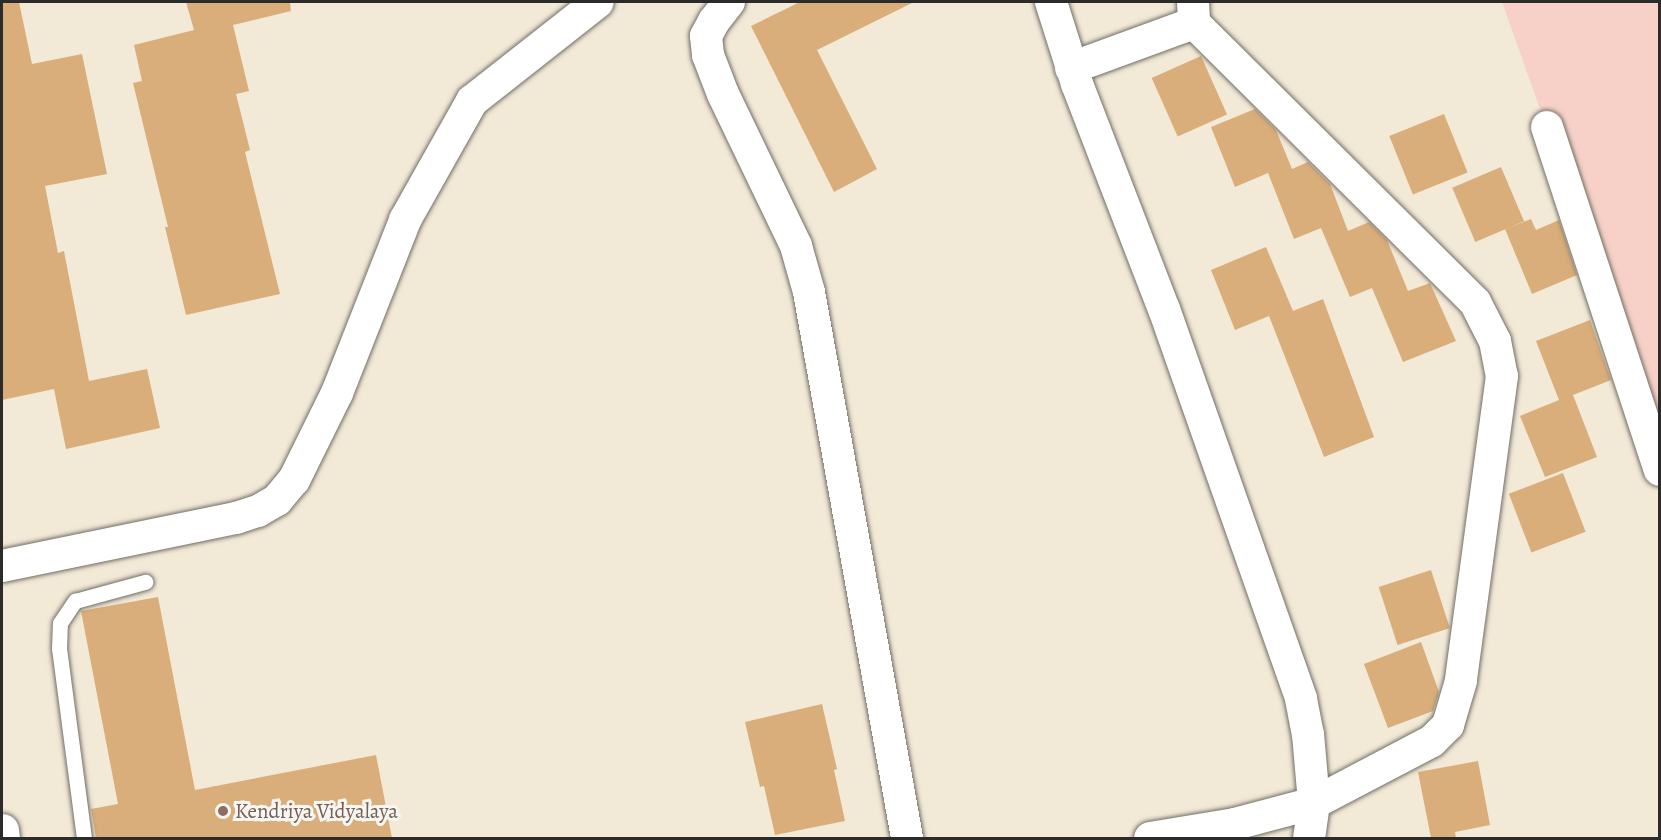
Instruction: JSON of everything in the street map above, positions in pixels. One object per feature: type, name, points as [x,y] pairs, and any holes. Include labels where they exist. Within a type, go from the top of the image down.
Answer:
[{"type":"street","points":[[2,566],[236,518],[258,511],[277,500],[294,480],[336,393],[405,220],[472,101],[598,2]]},
{"type":"street","points":[[729,2],[706,36],[708,55],[723,94],[796,246],[809,292],[908,838]]},
{"type":"street","points":[[1051,2],[1071,68],[1164,309],[1301,699],[1308,734],[1314,803],[1309,838]]},
{"type":"street","points":[[1071,68],[1194,12],[1474,302],[1495,341],[1502,376],[1461,681],[1448,725],[1432,741],[1314,803],[1235,824],[1150,838]]},
{"type":"street","points":[[1547,127],[1659,470]]},
{"type":"street","points":[[2,830],[3,838]]},
{"type":"lane","points":[[84,838],[59,649],[60,623],[75,601],[145,582]]},
{"type":"shaded area","points":[[1502,2],[1659,2],[1659,444]]},
{"type":"building","points":[[2,2],[19,2],[32,64],[82,54],[107,174],[45,186],[58,253],[64,251],[89,381],[147,369],[160,428],[66,449],[54,389],[2,400]]},
{"type":"building","points":[[186,2],[290,2],[291,11],[233,25],[249,91],[236,94],[250,150],[245,152],[280,294],[186,315],[165,227],[168,227],[133,83],[142,81],[134,45],[194,30]]},
{"type":"building","points":[[800,2],[914,2],[817,50],[877,169],[834,192],[751,26]]},
{"type":"building","points":[[1201,56],[1227,114],[1178,136],[1152,78]]},
{"type":"building","points":[[1255,109],[1276,130],[1292,169],[1308,162],[1330,184],[1348,231],[1369,222],[1387,240],[1408,291],[1430,283],[1456,341],[1403,362],[1372,288],[1350,297],[1321,228],[1294,239],[1268,173],[1235,187],[1211,127]]},
{"type":"building","points":[[1444,114],[1468,172],[1413,195],[1389,136]]},
{"type":"building","points":[[1501,167],[1524,221],[1475,242],[1452,188]]},
{"type":"building","points":[[1531,219],[1536,230],[1559,220],[1577,275],[1532,294],[1505,229]]},
{"type":"building","points":[[1266,247],[1293,311],[1323,299],[1374,437],[1324,457],[1269,316],[1235,330],[1211,270]]},
{"type":"building","points":[[1590,320],[1611,380],[1573,395],[1597,457],[1545,477],[1520,416],[1559,400],[1536,341]]},
{"type":"building","points":[[1563,473],[1586,532],[1531,553],[1509,494]]},
{"type":"building","points":[[1431,570],[1450,628],[1398,645],[1379,587]]},
{"type":"building","points":[[158,597],[195,790],[376,755],[392,838],[96,838],[91,809],[118,804],[81,611]]},
{"type":"building","points":[[1421,642],[1439,692],[1433,711],[1388,728],[1364,664]]},
{"type":"building","points":[[822,704],[837,769],[834,770],[845,821],[775,835],[764,786],[760,787],[745,722]]},
{"type":"building","points":[[1478,761],[1490,825],[1455,832],[1456,838],[1431,838],[1418,772]]},
{"type":"place","name":"Kendriya Vidyalaya","points":[[223,811]]}]
